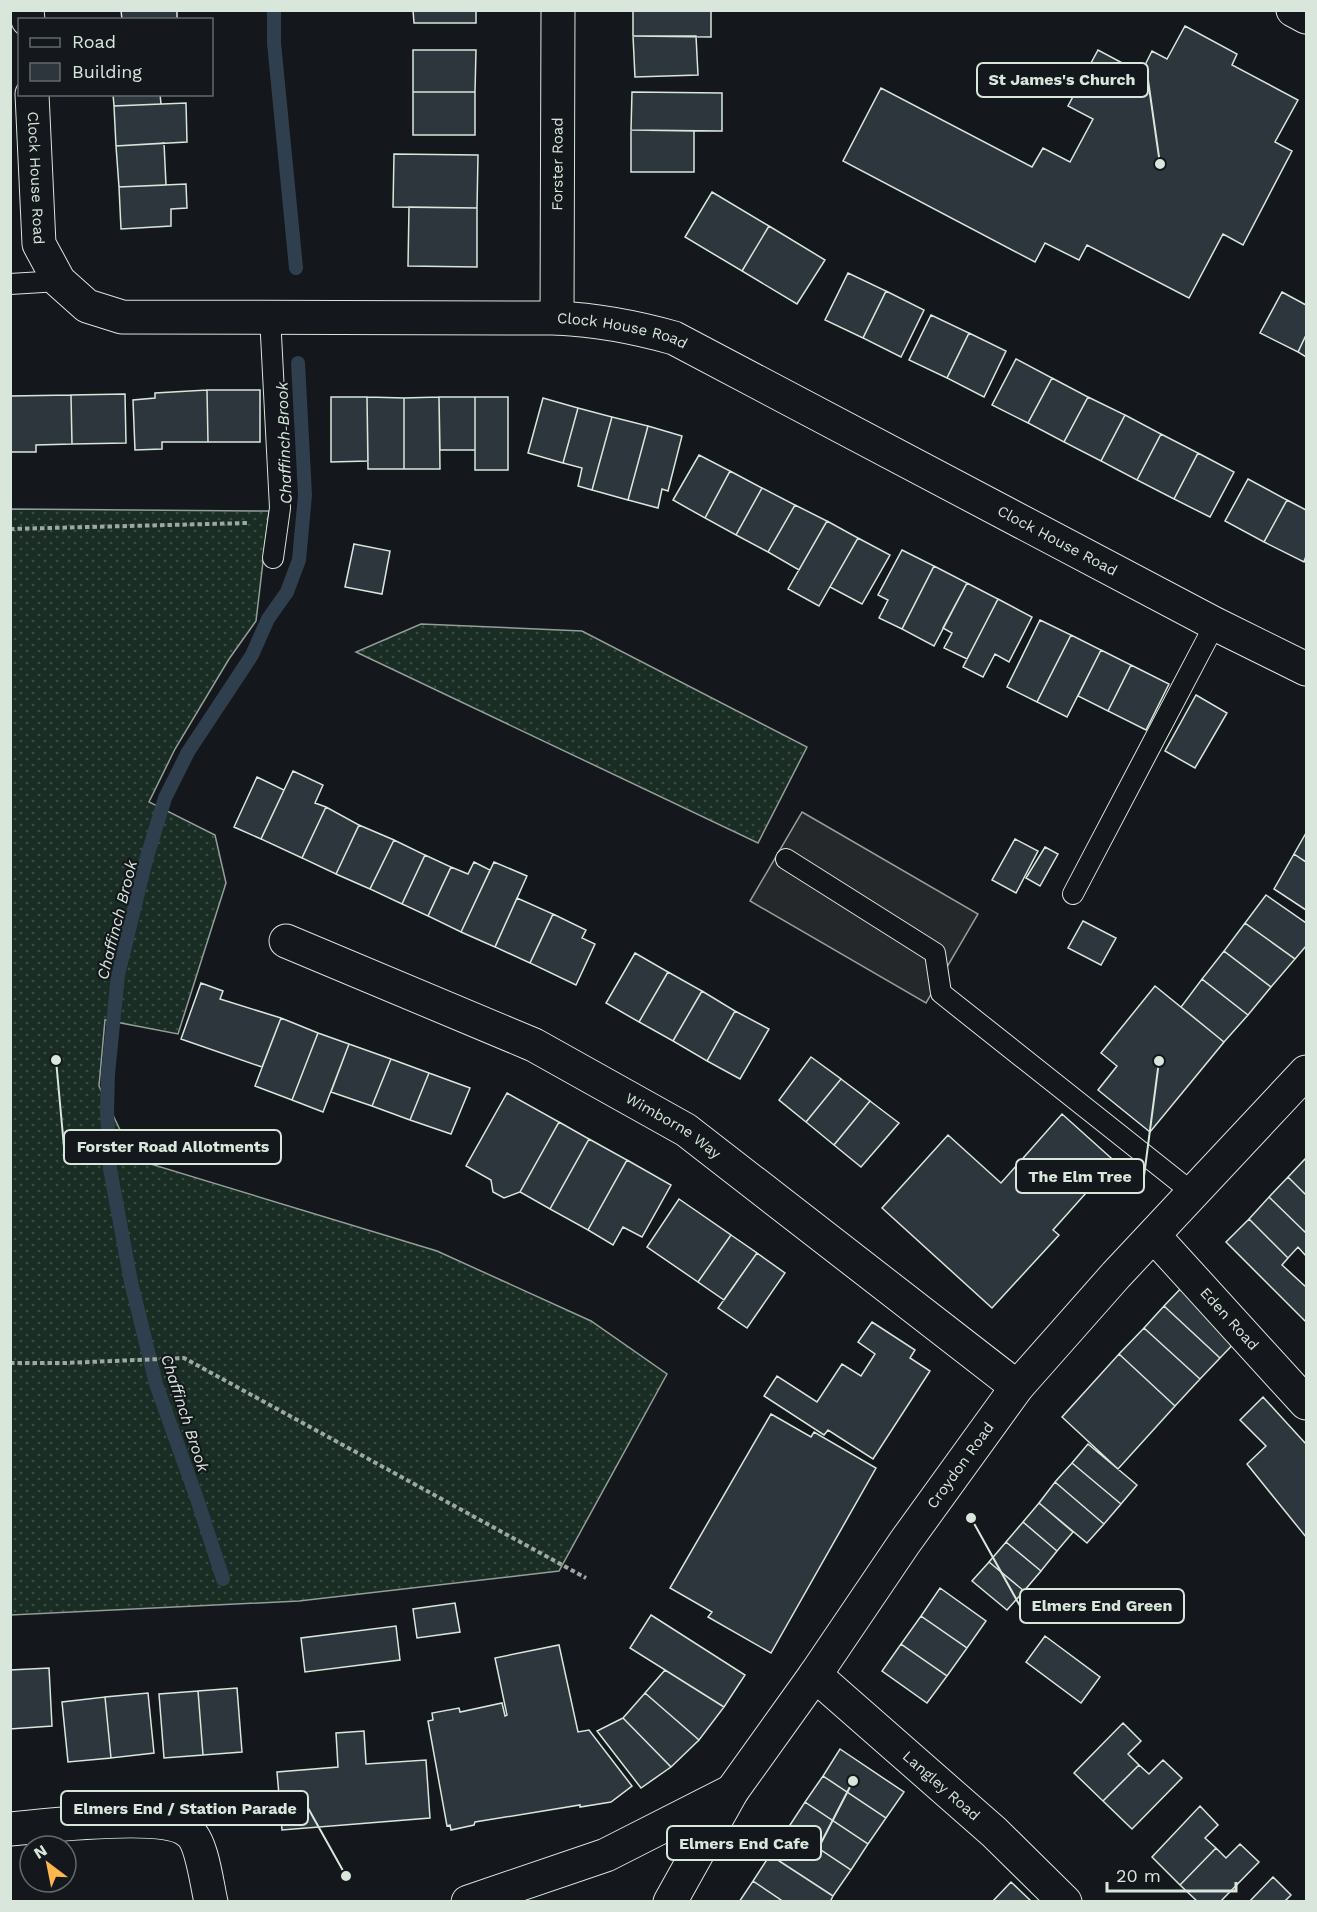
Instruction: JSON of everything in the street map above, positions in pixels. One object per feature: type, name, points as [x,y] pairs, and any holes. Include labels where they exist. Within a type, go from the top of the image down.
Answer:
[{"type":"street","name":"Forster Road","points":[[557,318],[558,10]]},
{"type":"street","points":[[1293,10],[1306,17]]},
{"type":"street","name":"Clock House Road","points":[[32,96],[39,244],[59,281],[87,306],[122,317],[557,318],[614,323],[674,338],[1215,624],[1306,669]]},
{"type":"street","name":"Wimborne Way","points":[[286,941],[534,1045],[686,1130],[1017,1387]]},
{"type":"street","name":"Croydon Road","points":[[670,1902],[732,1791],[815,1675],[904,1542],[1017,1387],[1116,1275],[1306,1072]]},
{"type":"street","name":"Eden Road","points":[[1154,1236],[1306,1403]]},
{"type":"street","name":"Langley Road","points":[[815,1675],[994,1832],[1065,1902]]},
{"type":"street","points":[[468,1902],[606,1855],[732,1791]]},
{"type":"street","points":[[10,1829],[129,1820],[169,1824],[189,1831],[199,1849],[211,1902]]},
{"type":"lane","points":[[10,284],[59,281]]},
{"type":"lane","points":[[270,316],[280,508],[273,558]]},
{"type":"lane","points":[[1073,894],[1215,624]]},
{"type":"lane","points":[[786,859],[935,953],[941,993],[1193,1193]]},
{"type":"path","points":[[10,529],[246,523],[278,527]]},
{"type":"path","points":[[10,1363],[184,1358],[586,1578]]},
{"type":"green space","points":[[10,509],[269,511],[256,621],[229,659],[175,749],[149,802],[215,835],[226,883],[178,1034],[105,1020],[99,1086],[134,1159],[437,1251],[591,1321],[667,1374],[559,1571],[299,1601],[11,1615]]},
{"type":"green space","points":[[421,624],[582,631],[807,747],[758,843],[356,652]]},
{"type":"shaded area","points":[[802,812],[978,914],[926,1003],[750,901]]},
{"type":"building","points":[[121,10],[177,10],[177,18],[122,18]]},
{"type":"building","points":[[413,10],[476,10],[476,23],[414,23]]},
{"type":"building","points":[[633,10],[711,10],[711,37],[633,36]]},
{"type":"building","points":[[1185,26],[1237,54],[1232,65],[1298,100],[1275,142],[1292,151],[1243,245],[1223,234],[1189,298],[1087,245],[1079,260],[1045,243],[1035,262],[843,161],[881,88],[1032,167],[1043,148],[1070,162],[1093,119],[1068,106],[1098,50],[1141,73],[1152,51],[1167,59]]},
{"type":"building","points":[[633,36],[696,36],[698,75],[635,77]]},
{"type":"building","points":[[413,50],[476,50],[475,92],[413,92]]},
{"type":"building","points":[[413,92],[475,92],[475,135],[413,135]]},
{"type":"building","points":[[632,92],[722,93],[722,131],[631,130]]},
{"type":"building","points":[[113,96],[160,96],[161,104],[114,106]]},
{"type":"building","points":[[186,103],[187,142],[116,146],[114,106]]},
{"type":"building","points":[[631,130],[694,131],[694,172],[631,172]]},
{"type":"building","points":[[164,143],[166,185],[119,187],[116,146]]},
{"type":"building","points":[[394,154],[478,155],[477,208],[393,207]]},
{"type":"building","points":[[186,184],[187,208],[171,209],[171,226],[121,229],[119,187]]},
{"type":"building","points":[[712,192],[769,226],[742,271],[685,237]]},
{"type":"building","points":[[409,207],[477,208],[477,267],[408,266]]},
{"type":"building","points":[[769,226],[825,260],[797,304],[742,271]]},
{"type":"building","points":[[848,273],[886,291],[863,338],[825,320]]},
{"type":"building","points":[[886,291],[924,310],[901,357],[863,338]]},
{"type":"building","points":[[1282,292],[1306,305],[1306,335],[1298,352],[1260,333]]},
{"type":"building","points":[[931,315],[969,333],[947,378],[909,360]]},
{"type":"building","points":[[969,333],[1006,351],[984,397],[947,378]]},
{"type":"building","points":[[1306,335],[1306,357],[1298,352]]},
{"type":"building","points":[[1016,359],[1052,378],[1028,423],[992,405]]},
{"type":"building","points":[[1052,378],[1088,397],[1064,442],[1028,423]]},
{"type":"building","points":[[207,390],[208,442],[162,442],[162,449],[135,450],[133,400],[155,398],[155,393]]},
{"type":"building","points":[[207,390],[260,390],[260,442],[208,442]]},
{"type":"building","points":[[125,394],[126,443],[72,444],[71,395]]},
{"type":"building","points":[[71,395],[72,444],[36,445],[36,452],[10,452],[10,396]]},
{"type":"building","points":[[331,397],[367,397],[368,461],[331,462]]},
{"type":"building","points":[[367,397],[404,398],[404,469],[368,469]]},
{"type":"building","points":[[439,397],[440,469],[404,469],[404,398]]},
{"type":"building","points":[[439,397],[475,397],[475,450],[440,450]]},
{"type":"building","points":[[475,397],[508,397],[508,470],[475,470]]},
{"type":"building","points":[[1088,397],[1125,415],[1101,461],[1064,442]]},
{"type":"building","points":[[543,398],[578,408],[563,463],[528,453]]},
{"type":"building","points":[[578,408],[612,417],[592,490],[578,486],[582,468],[563,463]]},
{"type":"building","points":[[1125,415],[1161,434],[1137,480],[1101,461]]},
{"type":"building","points":[[612,417],[648,426],[628,500],[592,490]]},
{"type":"building","points":[[648,426],[682,436],[668,491],[662,489],[658,508],[628,500]]},
{"type":"building","points":[[1161,434],[1198,453],[1174,499],[1137,480]]},
{"type":"building","points":[[1198,453],[1234,472],[1210,517],[1174,499]]},
{"type":"building","points":[[699,455],[730,471],[705,518],[673,500]]},
{"type":"building","points":[[730,471],[762,488],[736,535],[705,518]]},
{"type":"building","points":[[1248,479],[1287,500],[1264,542],[1225,521]]},
{"type":"building","points":[[762,488],[795,505],[768,552],[736,535]]},
{"type":"building","points":[[1287,500],[1306,510],[1304,562],[1264,542]]},
{"type":"building","points":[[795,505],[827,521],[799,570],[768,552]]},
{"type":"building","points":[[827,521],[858,538],[819,606],[788,589]]},
{"type":"building","points":[[858,538],[890,555],[862,604],[830,587]]},
{"type":"building","points":[[354,544],[390,551],[382,594],[345,587]]},
{"type":"building","points":[[902,550],[934,566],[902,629],[879,618],[888,600],[878,595]]},
{"type":"building","points":[[934,566],[967,583],[934,646],[902,629]]},
{"type":"building","points":[[967,583],[998,599],[967,659],[944,648],[952,633],[943,628]]},
{"type":"building","points":[[998,599],[1032,617],[1009,662],[995,654],[983,677],[963,667]]},
{"type":"building","points":[[1040,620],[1071,635],[1037,702],[1007,687]]},
{"type":"building","points":[[1071,635],[1101,650],[1067,717],[1037,702]]},
{"type":"building","points":[[1101,650],[1131,665],[1108,711],[1078,696]]},
{"type":"building","points":[[1131,665],[1169,684],[1146,730],[1108,711]]},
{"type":"building","points":[[1196,695],[1227,713],[1195,768],[1165,751]]},
{"type":"building","points":[[293,771],[323,785],[315,803],[326,807],[302,858],[261,839]]},
{"type":"building","points":[[257,777],[284,790],[261,839],[234,827]]},
{"type":"building","points":[[326,807],[359,825],[336,874],[302,858]]},
{"type":"building","points":[[359,825],[394,840],[370,889],[336,874]]},
{"type":"building","points":[[1306,833],[1306,862],[1294,854]]},
{"type":"building","points":[[1015,839],[1038,851],[1016,893],[992,880]]},
{"type":"building","points":[[394,840],[425,855],[402,904],[370,889]]},
{"type":"building","points":[[1045,847],[1058,854],[1040,886],[1026,878]]},
{"type":"building","points":[[1294,854],[1306,862],[1306,910],[1274,889]]},
{"type":"building","points":[[425,855],[451,867],[428,916],[402,904]]},
{"type":"building","points":[[474,862],[490,870],[461,932],[428,916],[451,867],[468,874]]},
{"type":"building","points":[[494,862],[527,876],[495,947],[461,932]]},
{"type":"building","points":[[1266,895],[1306,923],[1306,946],[1295,959],[1245,923]]},
{"type":"building","points":[[517,898],[553,914],[530,963],[495,947]]},
{"type":"building","points":[[553,914],[586,930],[582,938],[595,944],[576,985],[530,963]]},
{"type":"building","points":[[1083,921],[1116,938],[1101,965],[1068,948]]},
{"type":"building","points":[[1245,923],[1295,959],[1271,987],[1224,951]]},
{"type":"building","points":[[1224,951],[1271,987],[1248,1015],[1202,979]]},
{"type":"building","points":[[635,953],[668,972],[639,1022],[606,1003]]},
{"type":"building","points":[[668,972],[702,991],[673,1041],[639,1022]]},
{"type":"building","points":[[1202,979],[1248,1015],[1224,1042],[1181,1007]]},
{"type":"building","points":[[201,983],[223,991],[220,999],[281,1018],[262,1067],[181,1039]]},
{"type":"building","points":[[1155,986],[1224,1042],[1150,1132],[1098,1090],[1117,1066],[1101,1053]]},
{"type":"building","points":[[702,991],[735,1011],[707,1061],[673,1041]]},
{"type":"building","points":[[735,1011],[769,1029],[740,1079],[707,1061]]},
{"type":"building","points":[[281,1018],[318,1033],[292,1100],[255,1086]]},
{"type":"building","points":[[318,1033],[349,1044],[323,1112],[292,1100]]},
{"type":"building","points":[[349,1044],[391,1059],[372,1106],[331,1092]]},
{"type":"building","points":[[811,1057],[841,1079],[806,1122],[779,1100]]},
{"type":"building","points":[[391,1059],[429,1073],[410,1120],[372,1106]]},
{"type":"building","points":[[429,1073],[470,1088],[451,1134],[410,1120]]},
{"type":"building","points":[[841,1079],[870,1101],[834,1145],[806,1122]]},
{"type":"building","points":[[507,1093],[559,1122],[520,1192],[504,1198],[493,1192],[491,1180],[466,1166]]},
{"type":"building","points":[[870,1101],[899,1123],[861,1167],[834,1145]]},
{"type":"building","points":[[1062,1114],[1120,1166],[1100,1189],[1094,1184],[1053,1230],[1059,1235],[992,1308],[882,1208],[948,1135],[1001,1183]]},
{"type":"building","points":[[559,1122],[589,1139],[550,1209],[520,1192]]},
{"type":"building","points":[[589,1139],[627,1160],[588,1230],[550,1209]]},
{"type":"building","points":[[1306,1158],[1306,1195],[1288,1177]]},
{"type":"building","points":[[627,1160],[671,1185],[642,1237],[623,1227],[613,1245],[588,1230]]},
{"type":"building","points":[[1288,1177],[1306,1195],[1306,1233],[1269,1197]]},
{"type":"building","points":[[1269,1197],[1306,1233],[1306,1256],[1298,1247],[1288,1258],[1249,1219]]},
{"type":"building","points":[[679,1199],[731,1235],[698,1282],[647,1247]]},
{"type":"building","points":[[1249,1219],[1288,1258],[1282,1265],[1306,1287],[1306,1322],[1226,1242]]},
{"type":"building","points":[[731,1235],[757,1253],[724,1300],[698,1282]]},
{"type":"building","points":[[757,1253],[785,1273],[747,1328],[718,1308]]},
{"type":"building","points":[[1186,1283],[1242,1335],[1220,1358],[1164,1306]]},
{"type":"building","points":[[1164,1306],[1220,1358],[1200,1379],[1144,1328]]},
{"type":"building","points":[[872,1322],[915,1350],[910,1358],[930,1371],[873,1459],[828,1430],[824,1435],[764,1396],[777,1376],[817,1402],[842,1364],[861,1376],[875,1354],[858,1342]]},
{"type":"building","points":[[1144,1328],[1200,1379],[1175,1406],[1119,1354]]},
{"type":"building","points":[[1119,1354],[1175,1406],[1118,1469],[1062,1417]]},
{"type":"building","points":[[1263,1397],[1306,1444],[1306,1537],[1247,1464],[1266,1446],[1240,1420]]},
{"type":"building","points":[[771,1414],[811,1437],[814,1432],[876,1468],[771,1653],[708,1617],[712,1612],[670,1588]]},
{"type":"building","points":[[1088,1444],[1137,1485],[1121,1504],[1072,1463]]},
{"type":"building","points":[[1072,1463],[1121,1504],[1104,1524],[1055,1482]]},
{"type":"building","points":[[1055,1482],[1104,1524],[1087,1543],[1039,1503]]},
{"type":"building","points":[[1039,1503],[1073,1532],[1057,1551],[1023,1522]]},
{"type":"building","points":[[1023,1522],[1057,1551],[1041,1571],[1006,1542]]},
{"type":"building","points":[[1006,1542],[1041,1571],[1024,1591],[989,1562]]},
{"type":"building","points":[[989,1562],[1024,1591],[1007,1610],[972,1581]]},
{"type":"building","points":[[940,1588],[986,1621],[967,1648],[921,1616]]},
{"type":"building","points":[[455,1603],[460,1632],[417,1638],[413,1609]]},
{"type":"building","points":[[651,1615],[745,1675],[724,1707],[630,1648]]},
{"type":"building","points":[[921,1616],[967,1648],[947,1676],[901,1644]]},
{"type":"building","points":[[396,1626],[400,1660],[305,1672],[301,1638]]},
{"type":"building","points":[[1045,1636],[1100,1677],[1081,1703],[1026,1662]]},
{"type":"building","points":[[901,1644],[947,1676],[927,1703],[882,1671]]},
{"type":"building","points":[[559,1645],[578,1732],[589,1730],[632,1786],[611,1802],[475,1822],[474,1825],[451,1830],[450,1825],[447,1826],[428,1721],[433,1720],[432,1713],[459,1708],[460,1712],[502,1703],[505,1716],[507,1715],[495,1658]]},
{"type":"building","points":[[49,1668],[52,1726],[10,1729],[10,1670]]},
{"type":"building","points":[[665,1670],[724,1707],[699,1740],[645,1693]]},
{"type":"building","points":[[237,1688],[242,1752],[203,1755],[198,1691]]},
{"type":"building","points":[[198,1691],[203,1755],[164,1758],[159,1694]]},
{"type":"building","points":[[148,1693],[154,1753],[111,1758],[105,1697]]},
{"type":"building","points":[[645,1693],[699,1740],[671,1767],[623,1718]]},
{"type":"building","points":[[105,1697],[111,1758],[68,1762],[62,1702]]},
{"type":"building","points":[[623,1718],[671,1767],[641,1788],[597,1731]]},
{"type":"building","points":[[1123,1723],[1141,1741],[1128,1754],[1139,1765],[1103,1801],[1074,1773]]},
{"type":"building","points":[[364,1731],[366,1764],[426,1760],[430,1818],[282,1830],[277,1772],[338,1767],[336,1733]]},
{"type":"building","points":[[840,1749],[904,1792],[886,1818],[823,1776]]},
{"type":"building","points":[[1163,1760],[1182,1778],[1132,1829],[1103,1801],[1139,1765],[1149,1774]]},
{"type":"building","points":[[823,1776],[886,1818],[868,1844],[805,1802]]},
{"type":"building","points":[[805,1802],[868,1844],[851,1870],[788,1828]]},
{"type":"building","points":[[1200,1806],[1218,1825],[1205,1838],[1216,1848],[1180,1885],[1152,1857]]},
{"type":"building","points":[[788,1828],[851,1870],[833,1896],[770,1855]]},
{"type":"building","points":[[1240,1844],[1259,1862],[1220,1902],[1198,1902],[1180,1885],[1216,1848],[1226,1858]]},
{"type":"building","points":[[770,1855],[833,1896],[830,1902],[784,1902],[753,1881]]},
{"type":"building","points":[[1273,1877],[1291,1895],[1284,1902],[1249,1902]]},
{"type":"building","points":[[753,1881],[784,1902],[739,1902]]},
{"type":"building","points":[[1011,1882],[1031,1901],[992,1902]]},
{"type":"waterway","name":"Chaffinch Brook","points":[[274,10],[274,43],[296,268]]},
{"type":"waterway","name":"Chaffinch Brook","points":[[223,1579],[156,1384],[131,1282],[110,1169],[108,1074],[118,975],[146,860],[165,798],[188,752],[252,655],[268,619],[287,592],[299,560],[305,495],[298,363]]},
{"type":"place","name":"St James's Church","points":[[1160,164]]},
{"type":"place","name":"Forster Road Allotments","points":[[56,1060]]},
{"type":"place","name":"The Elm Tree","points":[[1159,1061]]},
{"type":"place","name":"Elmers End Green","points":[[971,1518]]},
{"type":"place","name":"Elmers End Cafe","points":[[853,1781]]},
{"type":"place","name":"Elmers End / Station Parade","points":[[346,1876]]}]
